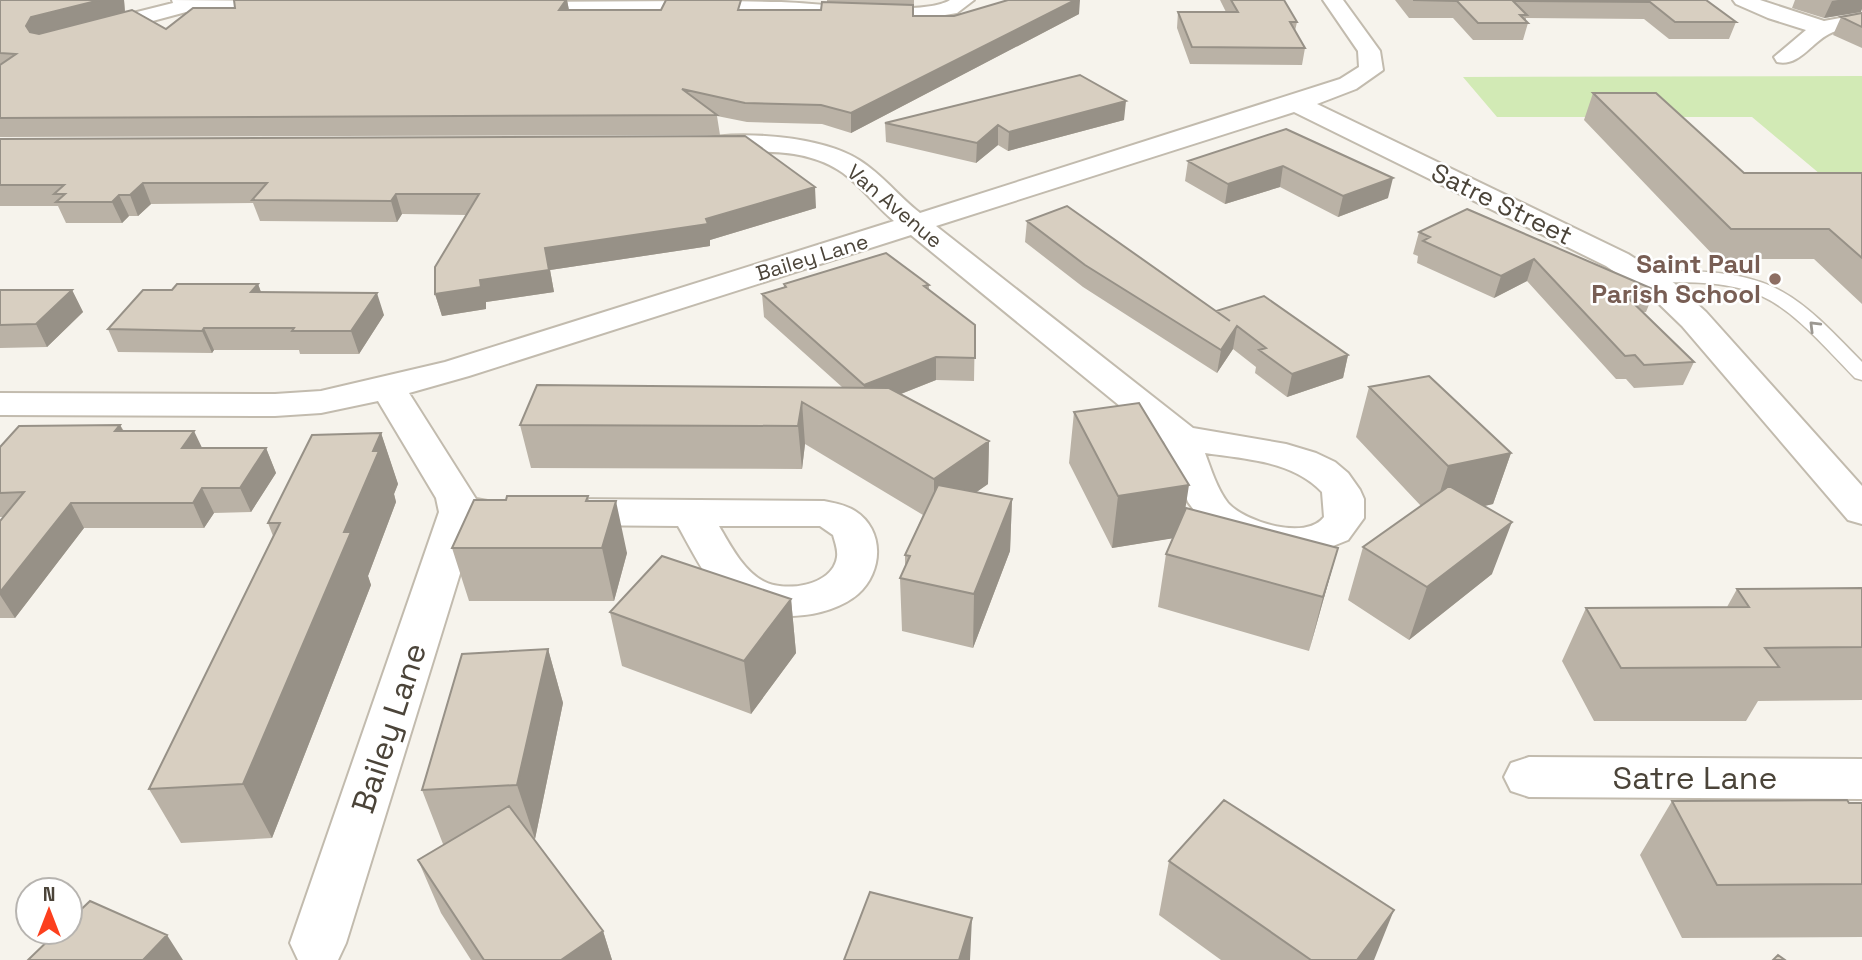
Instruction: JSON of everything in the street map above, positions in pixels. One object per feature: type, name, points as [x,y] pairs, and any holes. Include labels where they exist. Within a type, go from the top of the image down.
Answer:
[{"type":"street","points":[[490,8],[630,4],[783,8],[846,13],[928,13],[956,7],[964,0]]},
{"type":"street","name":"Bailey Lane","points":[[4,409],[275,405],[321,402],[388,388],[1296,103],[1365,75],[1371,70],[1369,51],[1333,0]]},
{"type":"street","points":[[1743,0],[1775,14],[1823,28]]},
{"type":"street","points":[[72,35],[184,3],[310,7]]},
{"type":"street","points":[[1785,57],[1823,28],[1862,20]]},
{"type":"street","name":"Satre Street","points":[[1296,103],[1617,260],[1664,290],[1702,327],[1862,511]]},
{"type":"street","name":"Van Avenue","points":[[675,146],[775,146],[826,155],[851,166],[893,206],[1181,437]]},
{"type":"street","points":[[388,388],[456,498],[459,512],[691,513]]},
{"type":"street","name":"Bailey Lane","points":[[317,955],[459,512]]},
{"type":"street","name":"Satre Lane","points":[[1529,777],[1862,779]]},
{"type":"lane","points":[[1646,278],[1720,279],[1769,291],[1794,306],[1862,374]]},
{"type":"green space","points":[[1862,76],[1862,200],[1851,200],[1752,117],[1497,117],[1463,77]]},
{"type":"building","points":[[0,0],[100,0],[31,17],[26,26],[30,32],[39,34],[132,10],[166,29],[193,8],[235,8],[234,0],[566,0],[559,10],[661,10],[666,0],[741,0],[738,10],[821,10],[822,2],[913,5],[913,16],[954,16],[1008,0],[1075,0],[851,113],[821,105],[745,103],[682,89],[717,115],[0,118],[0,65],[16,54],[0,53]]},
{"type":"building","points":[[1231,0],[1284,0],[1297,22],[1290,22],[1305,48],[1192,47],[1178,12],[1238,12]]},
{"type":"building","points":[[1413,0],[1706,0],[1736,22],[1675,22],[1650,2],[1513,1],[1527,15],[1520,15],[1528,23],[1478,23],[1457,1]]},
{"type":"building","points":[[1862,13],[1862,27],[1841,17]]},
{"type":"building","points":[[1080,75],[1126,101],[1009,132],[998,125],[977,143],[885,123]]},
{"type":"building","points":[[1593,93],[1656,93],[1744,173],[1862,173],[1862,258],[1829,229],[1731,229]]},
{"type":"building","points":[[1286,129],[1393,178],[1343,196],[1283,166],[1228,184],[1188,161]]},
{"type":"building","points":[[745,136],[815,187],[706,219],[708,224],[545,248],[549,270],[480,280],[481,287],[435,294],[435,267],[479,194],[396,194],[391,201],[252,200],[267,183],[143,183],[130,195],[119,195],[112,202],[56,202],[65,194],[54,194],[64,185],[0,185],[0,139]]},
{"type":"building","points":[[1067,206],[1230,321],[1216,311],[1264,296],[1348,355],[1292,374],[1259,350],[1266,348],[1237,326],[1221,350],[1085,265],[1027,221]]},
{"type":"building","points":[[1467,209],[1655,290],[1623,293],[1694,362],[1644,365],[1635,355],[1625,356],[1534,259],[1501,276],[1423,241],[1430,237],[1419,232]]},
{"type":"building","points":[[886,253],[929,285],[924,286],[975,325],[975,358],[936,357],[864,385],[762,294],[786,287],[784,284]]},
{"type":"building","points":[[177,284],[258,284],[251,292],[377,293],[351,331],[292,331],[294,328],[204,328],[202,331],[108,329],[143,290],[172,290]]},
{"type":"building","points":[[0,290],[72,290],[36,324],[0,325]]},
{"type":"building","points":[[1429,376],[1511,453],[1448,466],[1369,387]]},
{"type":"building","points":[[537,385],[889,388],[989,441],[934,479],[802,402],[798,426],[520,425]]},
{"type":"building","points":[[1139,403],[1189,485],[1118,496],[1074,412]]},
{"type":"building","points":[[120,425],[115,431],[194,431],[182,448],[266,448],[240,488],[202,488],[193,503],[71,503],[0,592],[0,521],[24,492],[0,493],[0,447],[19,426]]},
{"type":"building","points":[[381,433],[373,451],[379,451],[344,532],[351,532],[243,784],[149,789],[280,523],[268,523],[312,435]]},
{"type":"building","points":[[938,485],[1012,499],[974,594],[900,578],[910,556],[905,555]]},
{"type":"building","points":[[1449,486],[1512,522],[1427,587],[1363,547]]},
{"type":"building","points":[[507,496],[588,496],[586,501],[616,501],[602,548],[452,548],[474,500],[506,500]]},
{"type":"building","points":[[1186,508],[1338,548],[1323,597],[1166,554]]},
{"type":"building","points":[[662,556],[791,599],[744,661],[610,612]]},
{"type":"building","points":[[1862,588],[1862,647],[1765,648],[1779,667],[1621,668],[1586,608],[1749,607],[1737,589]]},
{"type":"building","points":[[548,649],[517,785],[422,790],[462,654]]},
{"type":"building","points":[[1224,800],[1394,910],[1357,960],[1311,960],[1169,861]]},
{"type":"building","points":[[1847,800],[1849,803],[1862,803],[1862,884],[1717,885],[1672,801]]},
{"type":"building","points":[[509,806],[603,931],[561,960],[484,960],[418,860]]},
{"type":"building","points":[[870,892],[972,918],[959,960],[844,960]]},
{"type":"building","points":[[90,901],[167,935],[143,960],[28,960],[42,946],[84,946],[84,907]]},
{"type":"place","name":"Saint Paul Parish School","points":[[1775,279]]}]
